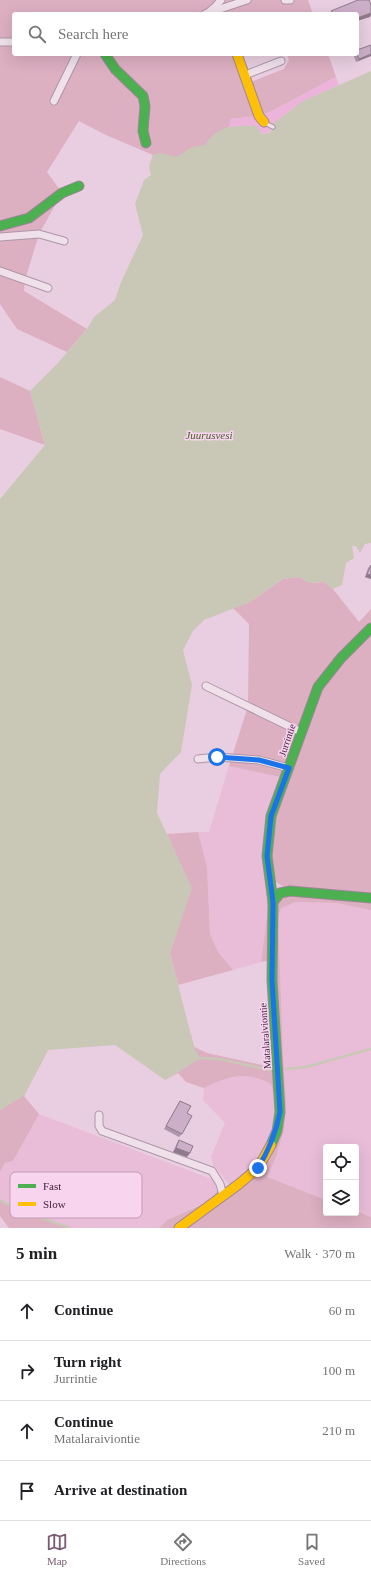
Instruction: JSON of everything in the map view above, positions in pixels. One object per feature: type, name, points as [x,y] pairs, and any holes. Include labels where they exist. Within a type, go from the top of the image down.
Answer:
[{"type":"street","points":[[208,12],[221,0]]},
{"type":"street","points":[[222,12],[247,0]]},
{"type":"street","points":[[285,0],[290,0]]},
{"type":"street","points":[[0,42],[12,42]]},
{"type":"street","points":[[54,101],[76,56]]},
{"type":"street","points":[[106,56],[115,69],[143,96],[145,106],[143,131],[146,143]]},
{"type":"street","points":[[238,56],[259,116],[264,122]]},
{"type":"street","points":[[245,75],[281,61]]},
{"type":"street","points":[[0,226],[29,218],[62,193],[79,186]]},
{"type":"street","points":[[0,237],[39,234],[64,241]]},
{"type":"street","points":[[0,271],[48,288]]},
{"type":"street","name":"Jurrintie","points":[[273,902],[267,856],[271,816],[301,732],[318,687],[341,658],[371,628]]},
{"type":"street","points":[[206,686],[301,732]]},
{"type":"street","points":[[198,759],[217,757],[259,760],[289,768]]},
{"type":"street","points":[[273,902],[280,893],[290,891],[371,898]]},
{"type":"street","name":"Matalaraiviontie","points":[[179,1228],[258,1168],[271,1145],[277,1130],[280,1112],[272,980],[273,902]]},
{"type":"street","points":[[99,1115],[99,1126],[102,1131],[212,1171],[220,1184],[223,1196]]},
{"type":"lane","points":[[264,122],[273,127]]},
{"type":"shaded area","points":[[0,0],[308,0],[312,12],[12,12],[12,56],[238,56],[248,83],[284,69],[289,60],[288,56],[329,56],[336,77],[270,112],[259,116],[231,119],[229,127],[223,129],[220,145],[149,167],[153,155],[106,135],[79,121],[47,172],[62,193],[39,234],[25,280],[24,291],[87,329],[67,352],[17,329],[0,304]]},
{"type":"shaded area","points":[[0,377],[30,391],[45,445],[0,429]]},
{"type":"shaded area","points":[[299,577],[310,583],[324,582],[333,589],[359,622],[371,609],[371,910],[336,903],[296,902],[281,908],[278,917],[286,1101],[284,1130],[276,1157],[267,1177],[323,1199],[323,1216],[359,1216],[359,1212],[371,1217],[371,1228],[159,1228],[167,1220],[210,1201],[217,1191],[223,1196],[258,1168],[272,1131],[275,1116],[275,1100],[271,1084],[254,1077],[246,1076],[229,1078],[204,1088],[186,1082],[178,1073],[165,1080],[191,1034],[194,1047],[207,1053],[271,1067],[278,1065],[272,960],[261,962],[268,909],[290,891],[269,876],[280,777],[229,766],[248,706],[249,624],[233,608],[250,602],[283,579]]},
{"type":"shaded area","points":[[229,766],[280,777],[268,909],[261,962],[233,970],[218,952],[210,934],[207,867],[198,832],[209,832]]},
{"type":"shaded area","points":[[198,832],[207,867],[210,934],[218,952],[233,970],[178,985],[170,953],[191,888],[167,834]]},
{"type":"shaded area","points":[[296,902],[336,903],[371,910],[371,1217],[359,1212],[359,1144],[323,1144],[323,1199],[267,1177],[276,1157],[284,1130],[286,1101],[278,917],[281,908]]},
{"type":"shaded area","points":[[48,1050],[24,1096],[39,1114],[13,1161],[5,1163],[0,1172],[0,1072]]},
{"type":"shaded area","points":[[245,1076],[262,1079],[271,1084],[275,1100],[275,1116],[266,1156],[233,1189],[213,1165],[211,1156],[225,1123],[203,1100],[204,1088],[220,1079]]},
{"type":"shaded area","points":[[39,1114],[214,1180],[217,1191],[210,1200],[167,1220],[159,1228],[70,1228],[42,1218],[142,1218],[142,1172],[10,1172],[10,1206],[0,1200],[0,1172],[5,1163],[13,1161]]},
{"type":"shaded area","points":[[0,1200],[10,1206],[10,1218],[42,1218],[70,1228],[9,1228],[0,1216]]},
{"type":"sand","points":[[336,77],[339,85],[290,110],[275,123],[267,134],[239,126],[229,127],[230,119],[259,116],[270,112]]},
{"type":"water","name":"Juurusvesi","points":[[371,71],[371,543],[365,544],[360,553],[356,546],[352,546],[354,558],[346,563],[342,585],[333,589],[324,582],[310,583],[299,577],[283,579],[250,602],[204,620],[193,631],[183,650],[192,685],[181,752],[160,774],[157,813],[192,888],[170,953],[194,1047],[200,1058],[165,1080],[115,1045],[48,1050],[24,1096],[0,1110],[0,499],[45,445],[30,391],[58,363],[87,329],[94,317],[115,300],[121,282],[143,235],[135,204],[144,180],[151,175],[149,167],[153,155],[160,153],[176,157],[192,147],[205,145],[215,133],[234,126],[256,126],[261,133],[267,134],[271,131],[274,123],[303,101]]},
{"type":"building","points":[[358,0],[369,0],[371,5],[371,13],[359,17],[359,12],[331,11]]},
{"type":"building","points":[[371,45],[371,54],[359,59],[359,49]]},
{"type":"building","points":[[371,565],[371,575],[367,574]]},
{"type":"building","points":[[180,1101],[191,1106],[187,1113],[192,1116],[182,1134],[166,1126]]},
{"type":"building","points":[[179,1140],[193,1146],[190,1153],[176,1148]]},
{"type":"waterway","points":[[286,1069],[306,1067],[371,1049]]},
{"type":"waterway","points":[[200,1058],[219,1059],[270,1070]]},
{"type":"waterway","points":[[0,1200],[10,1206]]},
{"type":"waterway","points":[[42,1218],[70,1228]]},
{"type":"traffic: fast","points":[[106,56],[115,69],[143,96],[145,106],[143,131],[146,143]]},
{"type":"traffic: fast","points":[[0,226],[29,218],[62,193],[79,186]]},
{"type":"traffic: fast","points":[[273,902],[267,856],[271,816],[318,687],[341,658],[371,628]]},
{"type":"traffic: fast","points":[[271,1145],[277,1131],[280,1112],[272,980],[273,902],[280,893],[290,891],[371,898]]},
{"type":"traffic: slow","points":[[238,56],[259,116],[264,122]]},
{"type":"traffic: slow","points":[[179,1228],[239,1184],[258,1168],[271,1145]]},
{"type":"route","points":[[217,757],[259,760],[289,768],[271,816],[267,856],[273,902],[272,980],[280,1112],[277,1130],[268,1152],[258,1168]]}]
